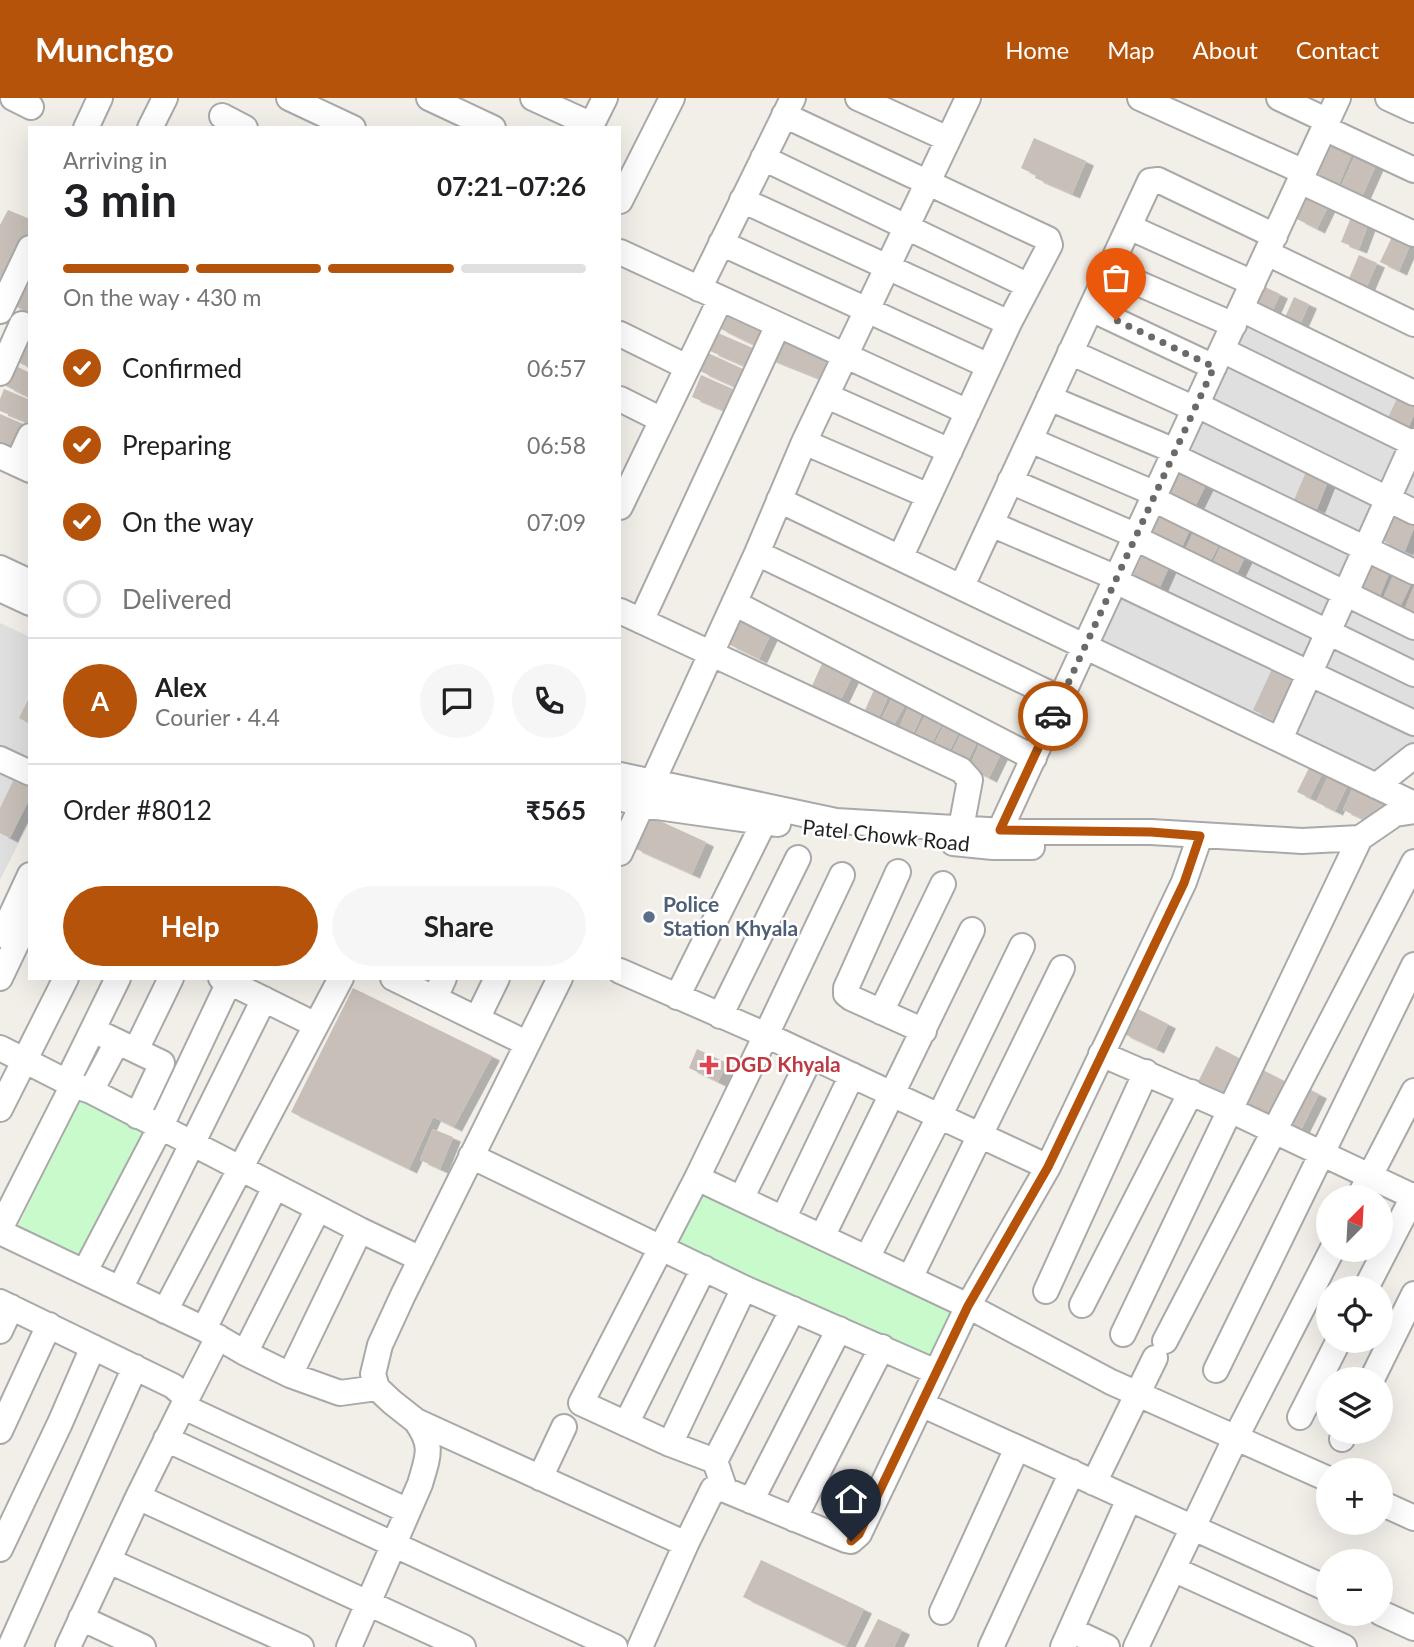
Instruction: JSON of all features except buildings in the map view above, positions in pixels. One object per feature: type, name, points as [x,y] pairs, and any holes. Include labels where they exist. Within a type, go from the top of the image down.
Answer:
[{"type":"street","points":[[87,126],[100,98]]},
{"type":"street","points":[[151,126],[165,98]]},
{"type":"street","points":[[289,98],[313,112],[348,126]]},
{"type":"street","points":[[429,98],[489,126]]},
{"type":"street","points":[[533,98],[591,126],[605,98]]},
{"type":"street","points":[[621,199],[672,98]]},
{"type":"street","points":[[858,98],[948,139]]},
{"type":"street","points":[[621,850],[638,795],[710,654],[804,442],[968,98]]},
{"type":"street","points":[[1140,98],[1189,108],[1302,176],[1414,234]]},
{"type":"street","points":[[1279,98],[1414,170]]},
{"type":"street","points":[[1000,830],[1338,98]]},
{"type":"street","points":[[1388,98],[1414,110]]},
{"type":"street","points":[[621,506],[687,367],[709,295],[721,243],[788,106],[928,182],[1048,239],[1050,244],[1027,285],[901,556]]},
{"type":"street","points":[[222,116],[241,126]]},
{"type":"street","points":[[763,158],[1027,285]]},
{"type":"street","points":[[962,586],[1150,181],[1158,180],[1414,324]]},
{"type":"street","points":[[742,200],[1009,323]]},
{"type":"street","points":[[1129,227],[1253,283]]},
{"type":"street","points":[[721,243],[989,366]]},
{"type":"street","points":[[0,373],[26,326],[0,312],[28,252]]},
{"type":"street","points":[[621,252],[968,412]]},
{"type":"street","points":[[1108,270],[1237,317],[1414,393]]},
{"type":"street","points":[[1091,309],[1218,358],[1414,443],[1280,739]]},
{"type":"street","points":[[778,325],[630,616],[961,770],[970,780],[961,828]]},
{"type":"street","points":[[621,334],[687,367]]},
{"type":"street","points":[[1070,352],[1196,407],[1414,512]]},
{"type":"street","points":[[827,396],[950,451]]},
{"type":"street","points":[[1049,398],[1174,453],[1414,572]]},
{"type":"street","points":[[621,400],[662,420]]},
{"type":"street","points":[[16,463],[28,440]]},
{"type":"street","points":[[1030,440],[1154,497],[1414,627]]},
{"type":"street","points":[[804,442],[929,496]]},
{"type":"street","points":[[1010,481],[1136,537],[1414,674]]},
{"type":"street","points":[[779,500],[901,556],[1414,804]]},
{"type":"street","points":[[991,524],[1116,580],[1414,723]]},
{"type":"street","points":[[757,553],[1061,699]]},
{"type":"street","points":[[0,568],[28,581]]},
{"type":"street","points":[[0,589],[28,602]]},
{"type":"street","points":[[734,603],[1034,758]]},
{"type":"street","points":[[1376,786],[1414,756]]},
{"type":"street","points":[[0,759],[28,772]]},
{"type":"street","name":"Patel Chowk Road","points":[[621,776],[638,795],[764,822],[833,832],[993,848],[1150,847],[1189,835]]},
{"type":"street","name":"Patel Chowk Road","points":[[638,795],[836,821],[1000,830],[1189,835]]},
{"type":"street","points":[[1123,1334],[1360,838],[1395,814],[1414,811]]},
{"type":"street","points":[[677,997],[764,822]]},
{"type":"street","points":[[640,1647],[686,1544],[712,1491],[716,1488],[851,1541],[859,1534],[968,1306],[1048,1167],[1184,883],[1189,835],[1302,841],[1360,838]]},
{"type":"street","points":[[720,1016],[798,858]]},
{"type":"street","points":[[991,1647],[1083,1478],[1139,1393],[1414,862]]},
{"type":"street","points":[[898,872],[846,988],[846,994],[924,1031]]},
{"type":"street","points":[[715,1461],[670,1444],[582,1403],[697,1178],[842,875]]},
{"type":"street","points":[[0,939],[28,883]]},
{"type":"street","points":[[881,1012],[943,884]]},
{"type":"street","points":[[0,978],[28,919]]},
{"type":"street","points":[[822,1237],[971,930]]},
{"type":"street","points":[[867,1258],[1022,946]]},
{"type":"street","points":[[1216,1370],[1414,965]]},
{"type":"street","points":[[910,1278],[1062,968]]},
{"type":"street","points":[[621,971],[766,1035],[1048,1167]]},
{"type":"street","points":[[0,1109],[64,980]]},
{"type":"street","points":[[117,980],[93,1030],[77,1086],[2,1238],[85,1272],[290,1375],[340,1393],[377,1388]]},
{"type":"street","points":[[77,1086],[126,1046],[170,980]]},
{"type":"street","points":[[85,1272],[160,1128],[225,980],[316,1026]]},
{"type":"street","points":[[165,1311],[340,980]]},
{"type":"street","points":[[403,980],[440,988],[477,1019],[526,1043]]},
{"type":"street","points":[[477,1019],[496,980]]},
{"type":"street","points":[[349,1647],[420,1484],[427,1459],[426,1436],[416,1422],[377,1388],[373,1374],[378,1352],[471,1156],[559,980]]},
{"type":"street","points":[[120,1289],[264,999]]},
{"type":"street","points":[[93,1030],[185,1074]]},
{"type":"street","points":[[0,1048],[421,1259]]},
{"type":"street","points":[[1101,1054],[1191,1092],[1321,1153],[1361,1185]]},
{"type":"street","points":[[741,1199],[811,1056]]},
{"type":"street","points":[[137,1116],[162,1063]]},
{"type":"street","points":[[1046,1291],[1146,1072]]},
{"type":"street","points":[[783,1219],[852,1075]]},
{"type":"street","points":[[1365,1185],[1414,1091]]},
{"type":"street","points":[[1082,1305],[1191,1092]]},
{"type":"street","points":[[471,1156],[744,1288],[936,1372]]},
{"type":"street","points":[[697,1178],[968,1306],[1111,1382],[1316,1474]]},
{"type":"street","points":[[68,1647],[185,1403],[211,1333],[275,1186]]},
{"type":"street","points":[[1372,1276],[1414,1196],[1393,1192]]},
{"type":"street","points":[[245,1353],[318,1209]]},
{"type":"street","points":[[290,1375],[360,1230]]},
{"type":"street","points":[[1136,1647],[1236,1437],[1326,1262]]},
{"type":"street","points":[[626,1424],[704,1268]]},
{"type":"street","points":[[670,1444],[744,1288]]},
{"type":"street","points":[[1377,1367],[1414,1294]]},
{"type":"street","points":[[0,1331],[6,1304],[173,1385],[185,1403],[408,1511]]},
{"type":"street","points":[[725,1490],[715,1461],[793,1309]]},
{"type":"street","points":[[0,1432],[49,1325]]},
{"type":"street","points":[[751,1501],[839,1329]]},
{"type":"street","points":[[0,1549],[93,1347]]},
{"type":"street","points":[[794,1519],[882,1347]]},
{"type":"street","points":[[1300,1417],[1332,1353]]},
{"type":"street","points":[[9,1647],[135,1367]]},
{"type":"street","points":[[921,1404],[1316,1584]]},
{"type":"street","points":[[416,1422],[686,1544]]},
{"type":"street","points":[[540,1478],[564,1427]]},
{"type":"street","points":[[166,1439],[615,1647]]},
{"type":"street","points":[[942,1612],[1017,1448]]},
{"type":"street","points":[[138,1497],[463,1647]]},
{"type":"street","points":[[1105,1647],[1067,1638],[1129,1499]]},
{"type":"street","points":[[1393,1508],[1414,1518]]},
{"type":"street","points":[[109,1561],[302,1647]]},
{"type":"street","points":[[1173,1569],[1344,1647]]},
{"type":"street","points":[[81,1618],[143,1647]]},
{"type":"street","points":[[1393,1618],[1414,1628]]},
{"type":"shaded area","points":[[1241,309],[1414,389],[1414,754],[1376,786],[1086,645]]},
{"type":"shaded area","points":[[0,623],[28,636],[28,825],[0,880]]},
{"type":"green space","points":[[81,1093],[151,1128],[80,1268],[14,1235]]},
{"type":"green space","points":[[697,1188],[956,1301],[927,1367],[666,1253]]},
{"type":"way so far","points":[[1053,716],[1214,367],[1116,320]]},
{"type":"place","name":"Police Station Khyala","points":[[649,917]]},
{"type":"place","name":"DGD Khyala","points":[[709,1065]]},
{"type":"route","points":[[851,1541],[859,1534],[968,1306],[1048,1167],[1184,883],[1200,836],[1151,832],[1000,830],[1053,716]]}]
